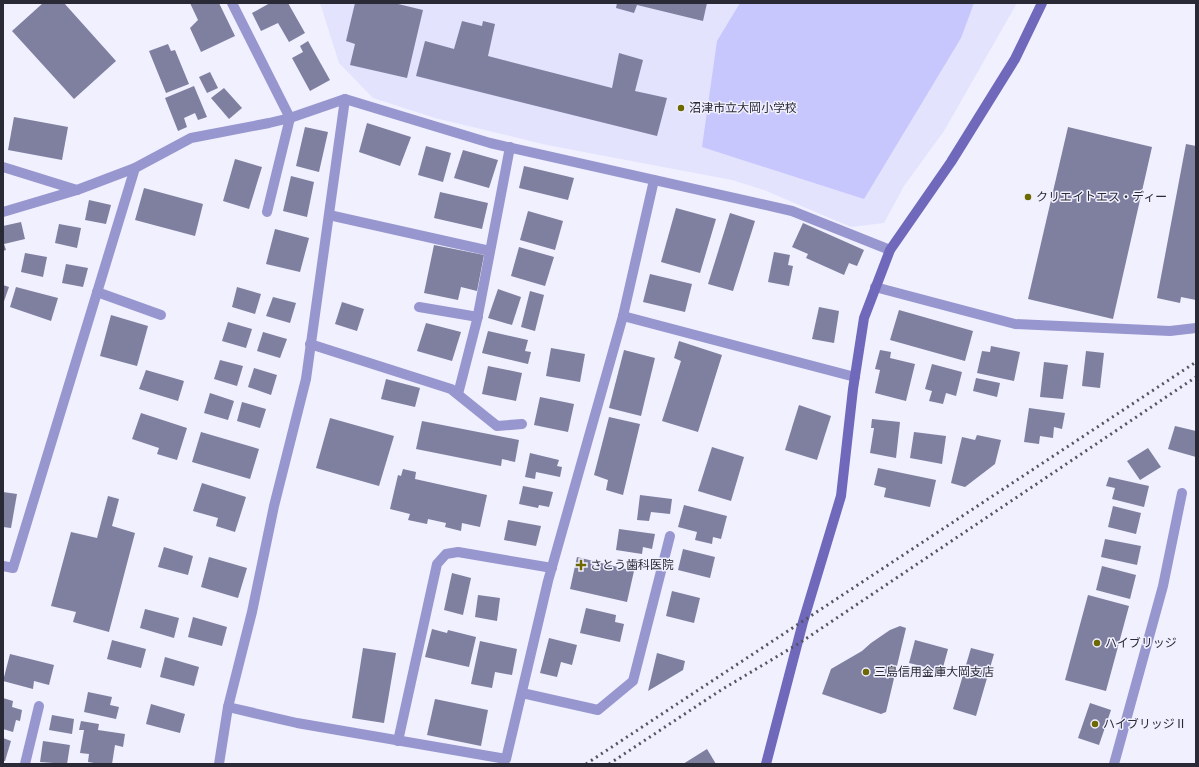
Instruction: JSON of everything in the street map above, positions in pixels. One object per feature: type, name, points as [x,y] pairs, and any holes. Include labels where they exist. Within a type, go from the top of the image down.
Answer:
[{"type":"street","points":[[232,3],[290,118],[267,212]]},
{"type":"street","points":[[766,764],[803,622],[841,496],[855,377],[864,318],[875,287],[890,250],[951,162],[1015,59],[1042,3]]},
{"type":"street","points":[[219,764],[228,707],[252,612],[274,506],[306,379],[345,99]]},
{"type":"street","points":[[3,212],[77,190],[135,168],[191,138],[290,118],[345,99],[490,143],[792,211],[890,250]]},
{"type":"street","points":[[458,394],[478,317],[510,147]]},
{"type":"street","points":[[3,167],[77,190]]},
{"type":"street","points":[[3,566],[13,568],[135,168]]},
{"type":"street","points":[[228,707],[297,723],[506,759],[552,568],[623,316],[654,180]]},
{"type":"street","points":[[329,215],[490,251]]},
{"type":"street","points":[[875,287],[1015,324],[1170,331],[1196,328]]},
{"type":"street","points":[[97,292],[161,315]]},
{"type":"street","points":[[419,307],[478,317]]},
{"type":"street","points":[[623,316],[855,377]]},
{"type":"street","points":[[310,344],[451,389],[497,426],[522,424]]},
{"type":"street","points":[[1114,764],[1163,586],[1182,493]]},
{"type":"street","points":[[522,693],[598,710],[633,681],[670,536]]},
{"type":"street","points":[[398,741],[437,564],[446,554],[458,552],[552,568]]},
{"type":"street","points":[[25,764],[39,706]]},
{"type":"shaded area","name":"沼津市立大岡小学校","points":[[320,3],[1017,3],[944,131],[904,186],[884,223],[851,227],[764,190],[732,180],[547,145],[435,118],[373,98],[339,63]]},
{"type":"shaded area","points":[[740,3],[974,3],[961,38],[864,199],[702,147],[717,41]]},
{"type":"building","points":[[43,3],[64,3],[116,61],[74,99],[12,31]]},
{"type":"building","points":[[190,3],[219,3],[235,36],[201,52],[190,28],[198,20]]},
{"type":"building","points":[[270,3],[288,3],[305,33],[289,42],[278,23],[261,31],[252,13]]},
{"type":"building","points":[[355,3],[394,3],[423,10],[407,78],[350,65],[355,44],[346,41]]},
{"type":"building","points":[[617,3],[707,3],[703,21],[637,5],[634,13],[616,8]]},
{"type":"building","points":[[462,21],[482,26],[483,21],[495,24],[488,56],[612,88],[619,53],[643,60],[635,91],[667,98],[657,136],[416,76],[425,41],[454,49]]},
{"type":"building","points":[[308,41],[330,80],[310,91],[292,58],[303,52],[300,46]]},
{"type":"building","points":[[168,44],[171,51],[175,50],[189,84],[166,93],[149,51]]},
{"type":"building","points":[[210,72],[218,88],[207,93],[199,77]]},
{"type":"building","points":[[194,86],[207,117],[198,120],[195,113],[184,118],[187,127],[178,131],[165,98]]},
{"type":"building","points":[[224,88],[242,108],[229,119],[211,98]]},
{"type":"building","points":[[14,117],[68,127],[62,160],[8,150]]},
{"type":"building","points":[[367,123],[411,137],[400,166],[359,152]]},
{"type":"building","points":[[305,127],[328,132],[319,172],[296,166]]},
{"type":"building","points":[[1068,127],[1152,147],[1113,319],[1028,299]]},
{"type":"building","points":[[1186,144],[1196,146],[1196,300],[1181,297],[1180,303],[1157,298]]},
{"type":"building","points":[[426,146],[451,153],[443,182],[418,175]]},
{"type":"building","points":[[463,150],[498,160],[489,188],[454,178]]},
{"type":"building","points":[[235,159],[262,167],[249,209],[223,201]]},
{"type":"building","points":[[524,166],[574,178],[568,200],[519,188]]},
{"type":"building","points":[[291,176],[314,182],[307,217],[283,211]]},
{"type":"building","points":[[144,188],[203,204],[195,236],[135,220]]},
{"type":"building","points":[[440,192],[488,203],[482,229],[434,218]]},
{"type":"building","points":[[89,200],[111,205],[106,224],[85,220]]},
{"type":"building","points":[[676,208],[716,219],[700,273],[661,262]]},
{"type":"building","points":[[528,211],[563,221],[555,250],[520,240]]},
{"type":"building","points":[[730,213],[755,221],[733,291],[708,284]]},
{"type":"building","points":[[21,222],[25,239],[4,244],[6,250],[3,251],[3,226]]},
{"type":"building","points":[[803,223],[864,250],[857,266],[849,263],[844,275],[806,258],[808,254],[792,247]]},
{"type":"building","points":[[59,224],[81,228],[77,248],[55,243]]},
{"type":"building","points":[[275,229],[309,238],[300,272],[266,264]]},
{"type":"building","points":[[434,245],[484,255],[477,291],[461,287],[458,300],[424,293]]},
{"type":"building","points":[[519,247],[554,257],[545,286],[511,276]]},
{"type":"building","points":[[774,252],[790,255],[788,265],[793,266],[789,286],[768,282]]},
{"type":"building","points":[[25,253],[47,257],[43,277],[21,272]]},
{"type":"building","points":[[66,264],[88,268],[83,287],[62,283]]},
{"type":"building","points":[[650,274],[692,284],[685,312],[643,302]]},
{"type":"building","points":[[3,285],[9,287],[3,304]]},
{"type":"building","points":[[16,287],[58,298],[51,321],[10,307]]},
{"type":"building","points":[[237,287],[261,294],[255,314],[232,307]]},
{"type":"building","points":[[498,289],[521,297],[512,325],[488,318]]},
{"type":"building","points":[[530,291],[544,295],[535,331],[521,327]]},
{"type":"building","points":[[273,297],[296,303],[290,323],[266,316]]},
{"type":"building","points":[[342,302],[364,309],[357,331],[335,324]]},
{"type":"building","points":[[819,307],[839,311],[834,343],[812,339]]},
{"type":"building","points":[[899,310],[973,331],[965,361],[890,340]]},
{"type":"building","points":[[111,315],[148,326],[137,366],[100,356]]},
{"type":"building","points":[[228,322],[252,329],[246,348],[222,341]]},
{"type":"building","points":[[426,323],[461,332],[452,361],[417,351]]},
{"type":"building","points":[[488,331],[528,340],[525,351],[531,352],[528,364],[482,353]]},
{"type":"building","points":[[263,332],[287,339],[280,358],[257,351]]},
{"type":"building","points":[[679,341],[722,355],[698,432],[662,421],[681,361],[674,358]]},
{"type":"building","points":[[991,346],[1020,352],[1014,381],[977,373],[982,351],[990,352]]},
{"type":"building","points":[[551,348],[585,354],[580,382],[546,376]]},
{"type":"building","points":[[624,350],[655,358],[641,416],[609,408]]},
{"type":"building","points":[[880,350],[891,352],[890,358],[915,364],[906,401],[875,393],[880,370],[875,369]]},
{"type":"building","points":[[1086,351],[1104,353],[1100,388],[1082,386]]},
{"type":"building","points":[[220,360],[243,366],[237,386],[214,379]]},
{"type":"building","points":[[1044,362],[1068,365],[1063,399],[1040,397]]},
{"type":"building","points":[[932,364],[962,372],[956,396],[946,393],[943,404],[929,401],[932,391],[925,389]]},
{"type":"building","points":[[488,366],[522,373],[516,401],[482,394]]},
{"type":"building","points":[[254,368],[277,375],[271,395],[248,387]]},
{"type":"building","points":[[146,370],[184,381],[178,401],[139,389]]},
{"type":"building","points":[[976,378],[1000,383],[997,397],[973,391]]},
{"type":"building","points":[[386,379],[420,388],[415,407],[381,399]]},
{"type":"building","points":[[210,393],[234,401],[228,420],[204,413]]},
{"type":"building","points":[[540,397],[574,404],[568,432],[534,425]]},
{"type":"building","points":[[242,402],[266,409],[260,428],[237,421]]},
{"type":"building","points":[[799,405],[831,416],[817,460],[785,450]]},
{"type":"building","points":[[1029,408],[1065,413],[1062,429],[1054,427],[1053,438],[1040,436],[1039,444],[1024,442]]},
{"type":"building","points":[[141,413],[187,428],[177,460],[157,454],[159,448],[132,439]]},
{"type":"building","points":[[609,417],[640,424],[623,495],[606,490],[608,480],[594,475]]},
{"type":"building","points":[[330,418],[394,436],[379,486],[316,468]]},
{"type":"building","points":[[872,419],[900,422],[896,458],[870,453],[874,428],[871,428]]},
{"type":"building","points":[[422,421],[519,440],[515,462],[502,459],[501,466],[416,449]]},
{"type":"building","points":[[1175,426],[1196,431],[1196,457],[1168,449]]},
{"type":"building","points":[[201,432],[259,449],[250,479],[192,462]]},
{"type":"building","points":[[914,432],[946,436],[942,464],[910,458]]},
{"type":"building","points":[[977,435],[1001,440],[995,464],[965,487],[951,483],[962,437],[975,440]]},
{"type":"building","points":[[712,447],[744,457],[731,501],[698,491]]},
{"type":"building","points":[[1148,448],[1161,467],[1140,480],[1127,461]]},
{"type":"building","points":[[530,453],[559,460],[557,466],[562,467],[560,477],[536,472],[535,479],[525,477]]},
{"type":"building","points":[[878,468],[936,480],[930,507],[884,497],[886,488],[874,485]]},
{"type":"building","points":[[403,469],[416,472],[415,479],[487,495],[480,527],[462,523],[461,531],[445,527],[446,523],[428,519],[427,524],[408,520],[410,514],[390,509],[398,475],[401,476]]},
{"type":"building","points":[[1109,477],[1149,486],[1144,507],[1112,499],[1115,488],[1106,486]]},
{"type":"building","points":[[202,483],[246,497],[235,532],[216,526],[218,518],[193,511]]},
{"type":"building","points":[[523,486],[553,492],[549,507],[539,505],[538,508],[519,504]]},
{"type":"building","points":[[3,492],[17,494],[11,528],[3,527]]},
{"type":"building","points":[[640,495],[672,499],[670,514],[651,512],[649,521],[637,520]]},
{"type":"building","points":[[108,496],[119,499],[112,526],[135,533],[109,632],[73,622],[76,612],[51,606],[71,532],[97,538]]},
{"type":"building","points":[[684,505],[727,516],[721,539],[713,537],[712,544],[695,540],[697,532],[678,527]]},
{"type":"building","points":[[1113,506],[1141,513],[1136,534],[1108,527]]},
{"type":"building","points":[[508,520],[541,526],[536,546],[504,540]]},
{"type":"building","points":[[619,529],[655,534],[652,549],[643,547],[642,554],[616,550]]},
{"type":"building","points":[[1105,539],[1141,546],[1137,565],[1101,557]]},
{"type":"building","points":[[164,547],[193,556],[188,575],[158,567]]},
{"type":"building","points":[[683,549],[715,557],[710,578],[678,570]]},
{"type":"building","points":[[209,557],[247,568],[238,598],[201,587]]},
{"type":"building","points":[[577,557],[634,571],[627,602],[570,589]]},
{"type":"building","points":[[1102,566],[1136,575],[1130,599],[1096,590]]},
{"type":"building","points":[[452,573],[471,578],[463,615],[444,610]]},
{"type":"building","points":[[672,591],[700,598],[694,623],[666,616]]},
{"type":"building","points":[[478,595],[500,598],[497,621],[475,617]]},
{"type":"building","name":"ハイブリッジ","points":[[1088,595],[1129,606],[1106,691],[1065,680]]},
{"type":"building","points":[[586,608],[616,615],[615,622],[624,624],[620,642],[580,633]]},
{"type":"building","points":[[145,609],[179,618],[174,638],[140,628]]},
{"type":"building","points":[[193,617],[227,627],[222,646],[188,637]]},
{"type":"building","points":[[900,626],[906,628],[886,712],[881,714],[822,694],[831,669],[862,651],[890,630]]},
{"type":"building","points":[[432,629],[447,633],[448,630],[476,637],[469,667],[425,657]]},
{"type":"building","points":[[549,638],[577,645],[572,665],[561,662],[557,677],[540,673]]},
{"type":"building","points":[[112,640],[146,649],[141,668],[107,659]]},
{"type":"building","points":[[915,640],[948,649],[942,671],[909,663]]},
{"type":"building","points":[[480,641],[517,649],[512,675],[495,672],[492,688],[471,684]]},
{"type":"building","points":[[363,648],[396,653],[384,723],[352,718]]},
{"type":"building","points":[[971,648],[994,654],[976,716],[953,709]]},
{"type":"building","points":[[657,653],[685,661],[683,670],[648,691]]},
{"type":"building","points":[[10,654],[54,665],[49,685],[34,681],[33,689],[3,681]]},
{"type":"building","points":[[165,657],[199,667],[194,686],[160,677]]},
{"type":"building","points":[[88,692],[112,697],[110,705],[119,707],[116,719],[84,712]]},
{"type":"building","points":[[3,698],[13,701],[12,707],[22,710],[20,721],[16,720],[13,732],[3,729]]},
{"type":"building","points":[[435,699],[488,710],[481,746],[427,735]]},
{"type":"building","name":"ハイブリッジⅡ","points":[[1090,703],[1111,710],[1099,745],[1078,738]]},
{"type":"building","points":[[151,704],[185,714],[180,733],[146,724]]},
{"type":"building","points":[[52,715],[74,719],[72,734],[49,730]]},
{"type":"building","points":[[81,721],[99,724],[98,730],[125,734],[123,747],[115,745],[112,764],[94,764],[88,762],[89,754],[80,753],[84,730],[79,730]]},
{"type":"building","points":[[3,738],[11,741],[5,761],[3,761]]},
{"type":"building","points":[[43,741],[70,745],[67,764],[40,762]]},
{"type":"building","points":[[707,749],[716,764],[683,764]]},
{"type":"railway","points":[[586,764],[1196,362]]},
{"type":"railway","points":[[609,764],[721,690],[798,644],[1196,377]]},
{"type":"place","name":"沼津市立大岡小学校","points":[[681,108]]},
{"type":"place","name":"クリエイトエス・ディー","points":[[1028,197]]},
{"type":"place","name":"さとう歯科医院","points":[[581,565]]},
{"type":"place","name":"ハイブリッジ","points":[[1097,643]]},
{"type":"place","name":"三島信用金庫大岡支店","points":[[866,672]]},
{"type":"place","name":"ハイブリッジⅡ","points":[[1095,724]]}]
